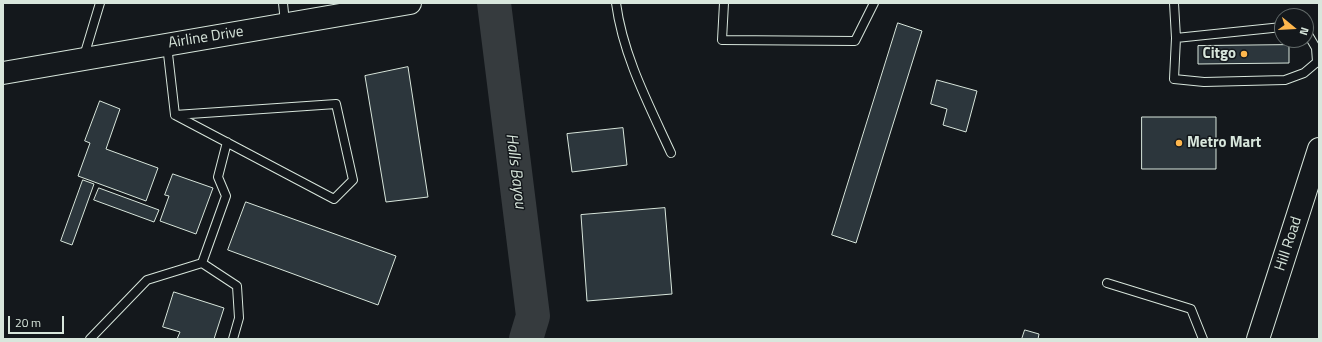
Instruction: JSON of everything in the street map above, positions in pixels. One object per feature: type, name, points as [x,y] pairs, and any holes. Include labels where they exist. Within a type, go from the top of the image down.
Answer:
[{"type":"main road","name":"Airline Drive","points":[[3,73],[285,26],[381,5],[410,3]]},
{"type":"main road","name":"Hill Road","points":[[1258,339],[1316,172],[1319,149]]},
{"type":"lane","points":[[83,59],[100,3]]},
{"type":"lane","points":[[283,3],[285,26]]},
{"type":"lane","points":[[616,3],[622,34],[646,98],[671,153]]},
{"type":"lane","points":[[724,3],[722,40],[855,41],[874,3]]},
{"type":"lane","points":[[1174,3],[1176,38],[1174,79],[1204,82],[1285,80],[1304,73],[1318,62],[1314,45]]},
{"type":"lane","points":[[1176,38],[1274,28]]},
{"type":"lane","points":[[167,45],[175,115]]},
{"type":"lane","points":[[336,104],[353,180],[334,200],[175,115],[336,104]]},
{"type":"lane","points":[[202,263],[226,196],[218,177],[227,142]]},
{"type":"lane","points":[[90,339],[147,280],[202,263]]},
{"type":"lane","points":[[202,263],[237,286],[239,318],[233,339]]},
{"type":"lane","points":[[1107,283],[1191,309],[1203,339]]},
{"type":"building","points":[[898,23],[922,31],[856,243],[832,235]]},
{"type":"building","name":"Citgo","points":[[1274,45],[1274,48],[1289,48],[1289,63],[1198,64],[1198,46]]},
{"type":"building","points":[[408,67],[428,197],[386,202],[365,76]]},
{"type":"building","points":[[937,80],[977,91],[966,132],[943,125],[947,109],[931,104]]},
{"type":"building","points":[[100,101],[120,109],[106,149],[158,168],[146,201],[78,176],[90,143],[85,141]]},
{"type":"building","name":"Metro Mart","points":[[1142,117],[1216,117],[1216,169],[1142,169]]},
{"type":"building","points":[[623,128],[627,165],[572,172],[567,134]]},
{"type":"building","points":[[173,174],[213,188],[196,234],[160,221],[169,196],[165,195]]},
{"type":"building","points":[[83,180],[94,184],[72,245],[61,241]]},
{"type":"building","points":[[99,188],[159,210],[154,222],[94,200]]},
{"type":"building","points":[[246,202],[396,256],[378,305],[228,250]]},
{"type":"building","points":[[665,208],[672,294],[587,301],[581,215]]},
{"type":"building","points":[[174,292],[224,308],[214,339],[177,339],[180,332],[163,327]]},
{"type":"building","points":[[1025,330],[1039,334],[1038,339],[1022,339]]},
{"type":"waterway","name":"Halls Bayou","points":[[494,3],[533,316],[526,339]]},
{"type":"place","name":"Citgo","points":[[1244,54]]},
{"type":"place","name":"Metro Mart","points":[[1179,143]]}]
